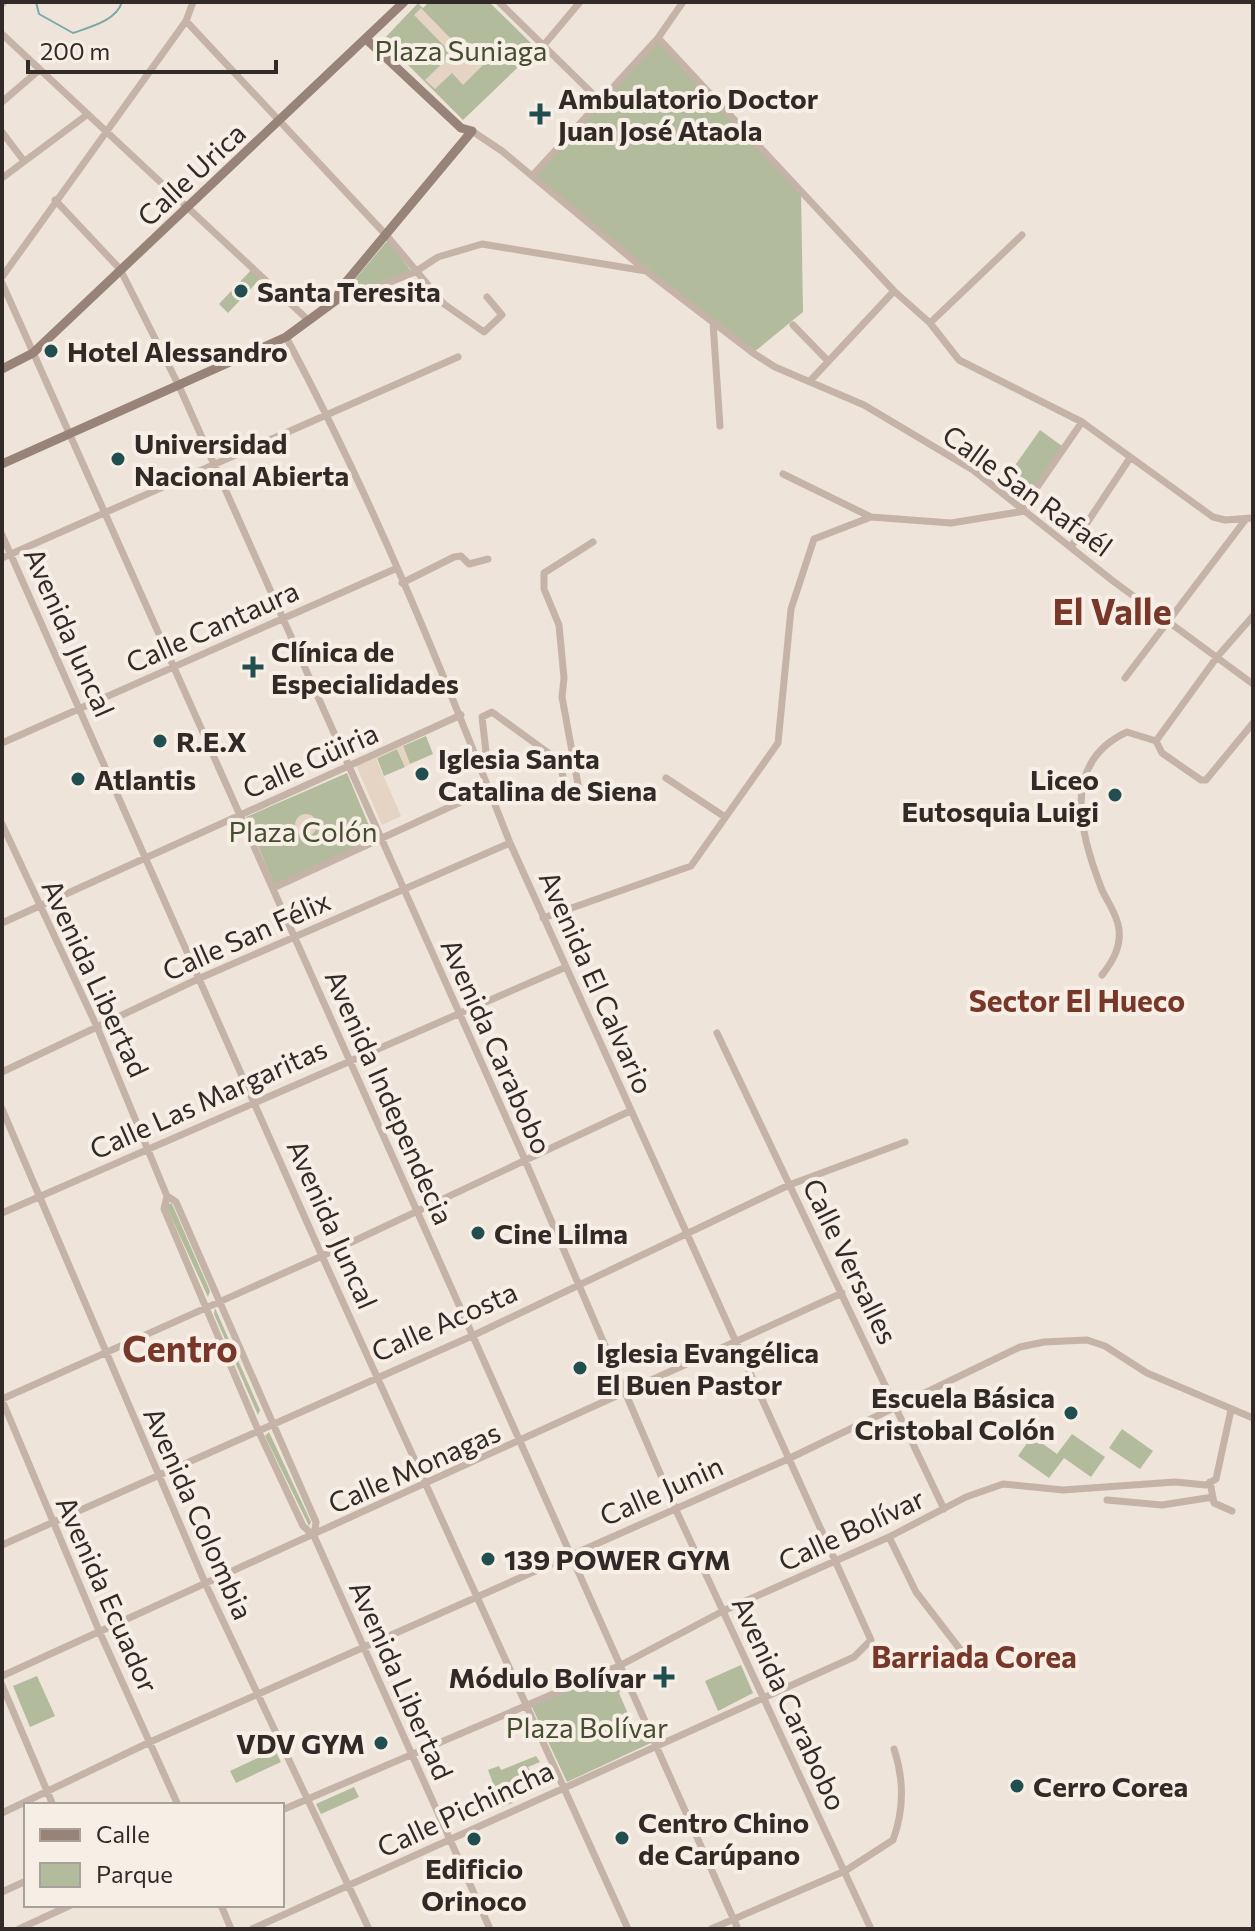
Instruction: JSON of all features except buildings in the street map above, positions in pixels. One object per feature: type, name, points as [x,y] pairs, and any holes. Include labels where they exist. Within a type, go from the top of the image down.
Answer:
[{"type":"main road","name":"Calle Urica","points":[[2,369],[33,353],[404,2]]},
{"type":"main road","points":[[2,464],[286,337],[335,301],[342,287],[472,131],[461,128],[366,39]]},
{"type":"street","points":[[2,280],[55,200],[186,21],[193,2]]},
{"type":"street","points":[[499,2],[601,102]]},
{"type":"street","points":[[543,46],[580,2]]},
{"type":"street","points":[[532,176],[658,38],[683,2]]},
{"type":"street","points":[[186,21],[387,236],[444,304],[484,332],[502,315],[487,297]]},
{"type":"street","points":[[2,34],[38,71],[106,130],[308,320]]},
{"type":"street","points":[[658,38],[894,291],[930,323],[959,360],[1082,422],[1213,517],[1250,518]]},
{"type":"street","points":[[2,102],[38,71]]},
{"type":"street","points":[[2,178],[88,114]]},
{"type":"street","name":"Calle San Rafaél","points":[[472,131],[532,176],[646,271],[775,367],[864,405],[973,470],[1253,684]]},
{"type":"street","points":[[2,132],[24,161]]},
{"type":"street","name":"Avenida Carabobo","points":[[55,200],[120,269],[179,386],[525,1160],[624,1395],[871,1929]]},
{"type":"street","points":[[930,323],[1022,235]]},
{"type":"street","name":"Calle San Rafaél","points":[[335,301],[346,300],[415,272],[438,257],[482,244],[646,271]]},
{"type":"street","name":"Avenida Independecia","points":[[2,280],[738,1929]]},
{"type":"street","points":[[810,381],[894,291]]},
{"type":"street","points":[[713,323],[720,426]]},
{"type":"street","points":[[793,325],[828,361]]},
{"type":"street","name":"Avenida El Calvario","points":[[286,337],[329,416],[461,715],[510,843],[870,1636],[869,1644]]},
{"type":"street","points":[[6,556],[458,357]]},
{"type":"street","points":[[783,474],[871,517],[951,523],[1023,510],[1082,422]]},
{"type":"street","points":[[1071,547],[1130,458]]},
{"type":"street","points":[[543,918],[691,866],[778,743],[791,609],[814,539],[871,517]]},
{"type":"street","points":[[1125,678],[1250,518]]},
{"type":"street","name":"Avenida Juncal","points":[[2,535],[6,556],[81,708],[322,1256],[628,1929]]},
{"type":"street","points":[[478,761],[486,752],[482,717],[492,712],[558,760],[569,796],[580,795],[564,716],[559,625],[544,589],[544,573],[593,542]]},
{"type":"street","points":[[402,583],[454,557],[461,556],[469,564],[488,559]]},
{"type":"street","name":"Calle Cantaura","points":[[2,743],[395,569]]},
{"type":"street","points":[[1156,741],[1217,657],[1253,616]]},
{"type":"street","name":"Calle Güiria","points":[[2,923],[461,715]]},
{"type":"street","points":[[1102,975],[1112,962],[1119,931],[1087,842],[1078,805],[1080,790],[1099,751],[1110,740],[1127,732],[1156,741],[1162,753],[1201,780],[1206,780],[1253,723]]},
{"type":"street","points":[[666,778],[725,817]]},
{"type":"street","points":[[273,888],[489,789]]},
{"type":"street","name":"Avenida Libertad","points":[[2,824],[98,1029],[167,1196],[176,1202],[316,1522],[314,1536]]},
{"type":"street","name":"Calle San Félix","points":[[2,1072],[198,979],[510,843]]},
{"type":"street","name":"Calle Las Margaritas","points":[[2,1213],[255,1105],[349,1059],[566,967]]},
{"type":"street","name":"Calle Versalles","points":[[717,1033],[944,1509]]},
{"type":"street","name":"Avenida Colombia","points":[[2,1109],[206,1585],[369,1929]]},
{"type":"street","points":[[2,1400],[322,1256],[630,1111]]},
{"type":"street","name":"Calle Acosta","points":[[2,1545],[51,1520],[472,1336],[789,1185],[905,1142]]},
{"type":"street","name":"Avenida Libertad","points":[[167,1196],[164,1209],[258,1430],[303,1526],[314,1536],[490,1929]]},
{"type":"street","name":"Calle Monagas","points":[[2,1676],[426,1486],[842,1293]]},
{"type":"street","name":"Calle Junin","points":[[24,1803],[150,1742],[788,1459],[1020,1347],[1044,1342],[1087,1340],[1105,1346],[1147,1373],[1253,1418]]},
{"type":"street","name":"Avenida Ecuador","points":[[2,1400],[100,1633],[177,1803]]},
{"type":"street","points":[[1231,1410],[1216,1479],[1210,1482],[1214,1490],[1214,1503],[1232,1511]]},
{"type":"street","name":"Calle Bolívar","points":[[284,1809],[621,1665],[723,1611],[889,1537],[966,1497],[1003,1484],[1063,1490],[1210,1482]]},
{"type":"street","points":[[1107,1500],[1162,1505],[1213,1497]]},
{"type":"street","points":[[889,1537],[916,1592],[966,1657]]},
{"type":"street","name":"Calle Pichincha","points":[[252,1929],[854,1657],[869,1644]]},
{"type":"street","points":[[2,1685],[52,1803]]},
{"type":"street","points":[[711,1929],[845,1871],[893,1840],[902,1795],[902,1771],[894,1749]]},
{"type":"street","name":"Calle Junin","points":[[2,1813],[24,1803]]},
{"type":"street","points":[[2,1892],[24,1882]]},
{"type":"street","points":[[19,1929],[67,1907]]},
{"type":"street","points":[[222,1907],[231,1929]]},
{"type":"green space","name":"Plaza Suniaga","points":[[429,2],[489,2],[537,49],[463,120],[383,40],[418,3],[423,8]]},
{"type":"green space","points":[[658,38],[801,191],[803,312],[753,353],[532,176]]},
{"type":"green space","points":[[388,240],[411,271],[339,298]]},
{"type":"green space","name":"Santa Teresita","points":[[253,268],[262,277],[228,313],[219,304]]},
{"type":"green space","points":[[1040,430],[1062,446],[1029,494],[1006,478]]},
{"type":"green space","points":[[426,736],[433,754],[410,764],[403,746]]},
{"type":"green space","points":[[397,749],[405,767],[384,776],[377,758]]},
{"type":"green space","name":"Plaza Colón","points":[[347,773],[375,840],[274,884],[246,817]]},
{"type":"green space","points":[[168,1203],[172,1204],[210,1291],[208,1297],[167,1208]]},
{"type":"green space","points":[[215,1308],[260,1410],[258,1415],[214,1314]]},
{"type":"green space","points":[[1122,1429],[1153,1451],[1140,1469],[1109,1448]]},
{"type":"green space","points":[[269,1432],[311,1522],[309,1526],[265,1436]]},
{"type":"green space","points":[[1072,1434],[1105,1457],[1091,1477],[1064,1458],[1049,1478],[1018,1456],[1032,1436],[1057,1454]]},
{"type":"green space","points":[[741,1665],[753,1693],[718,1711],[705,1681]]},
{"type":"green space","name":"Plaza Bolívar","points":[[621,1670],[626,1683],[619,1693],[634,1728],[647,1730],[653,1742],[567,1782],[531,1705]]},
{"type":"green space","points":[[37,1676],[55,1716],[30,1727],[13,1686]]},
{"type":"green space","points":[[275,1750],[281,1762],[236,1783],[230,1771]]},
{"type":"green space","points":[[536,1756],[540,1762],[528,1767],[531,1773],[506,1784],[513,1803],[502,1807],[488,1770],[499,1766],[501,1770]]},
{"type":"green space","points":[[354,1787],[359,1797],[321,1814],[316,1804]]},
{"type":"shaded area","points":[[421,8],[459,47],[466,41],[486,62],[463,85],[452,73],[435,89],[425,80],[452,54],[414,15]]},
{"type":"shaded area","points":[[402,745],[410,764],[405,767],[397,749],[376,759],[401,816],[382,825],[356,765]]},
{"type":"shaded area","points":[[306,814],[314,817],[317,825],[314,833],[306,836],[298,833],[295,825],[298,817]]},
{"type":"waterway","points":[[36,2],[39,14],[73,33],[108,19],[122,2]]},
{"type":"place","name":"Ambulatorio Doctor Juan José Ataola","points":[[540,114]]},
{"type":"place","name":"Santa Teresita","points":[[241,291]]},
{"type":"place","name":"Hotel Alessandro","points":[[51,351]]},
{"type":"place","name":"Universidad Nacional Abierta","points":[[118,459]]},
{"type":"place","name":"Clínica de Especialidades","points":[[253,667]]},
{"type":"place","name":"R.E.X","points":[[160,741]]},
{"type":"place","name":"Iglesia Santa Catalina de Siena","points":[[422,774]]},
{"type":"place","name":"Atlantis","points":[[78,779]]},
{"type":"place","name":"Liceo Eutosquia Luigi","points":[[1115,795]]},
{"type":"place","name":"Cine Lilma","points":[[478,1233]]},
{"type":"place","name":"Iglesia Evangélica El Buen Pastor","points":[[580,1368]]},
{"type":"place","name":"Escuela Básica Cristobal Colón","points":[[1071,1413]]},
{"type":"place","name":"139 POWER GYM","points":[[488,1559]]},
{"type":"place","name":"Módulo Bolívar","points":[[664,1677]]},
{"type":"place","name":"VDV GYM","points":[[381,1743]]},
{"type":"place","name":"Cerro Corea","points":[[1017,1786]]},
{"type":"place","name":"Centro Chino de Carúpano","points":[[622,1838]]},
{"type":"place","name":"Edificio Orinoco","points":[[474,1839]]},
{"type":"district","name":"El Valle","points":[[1112,610]]},
{"type":"district","name":"Sector El Hueco","points":[[1077,999]]},
{"type":"district","name":"Centro","points":[[180,1347]]},
{"type":"district","name":"Barriada Corea","points":[[974,1655]]}]
